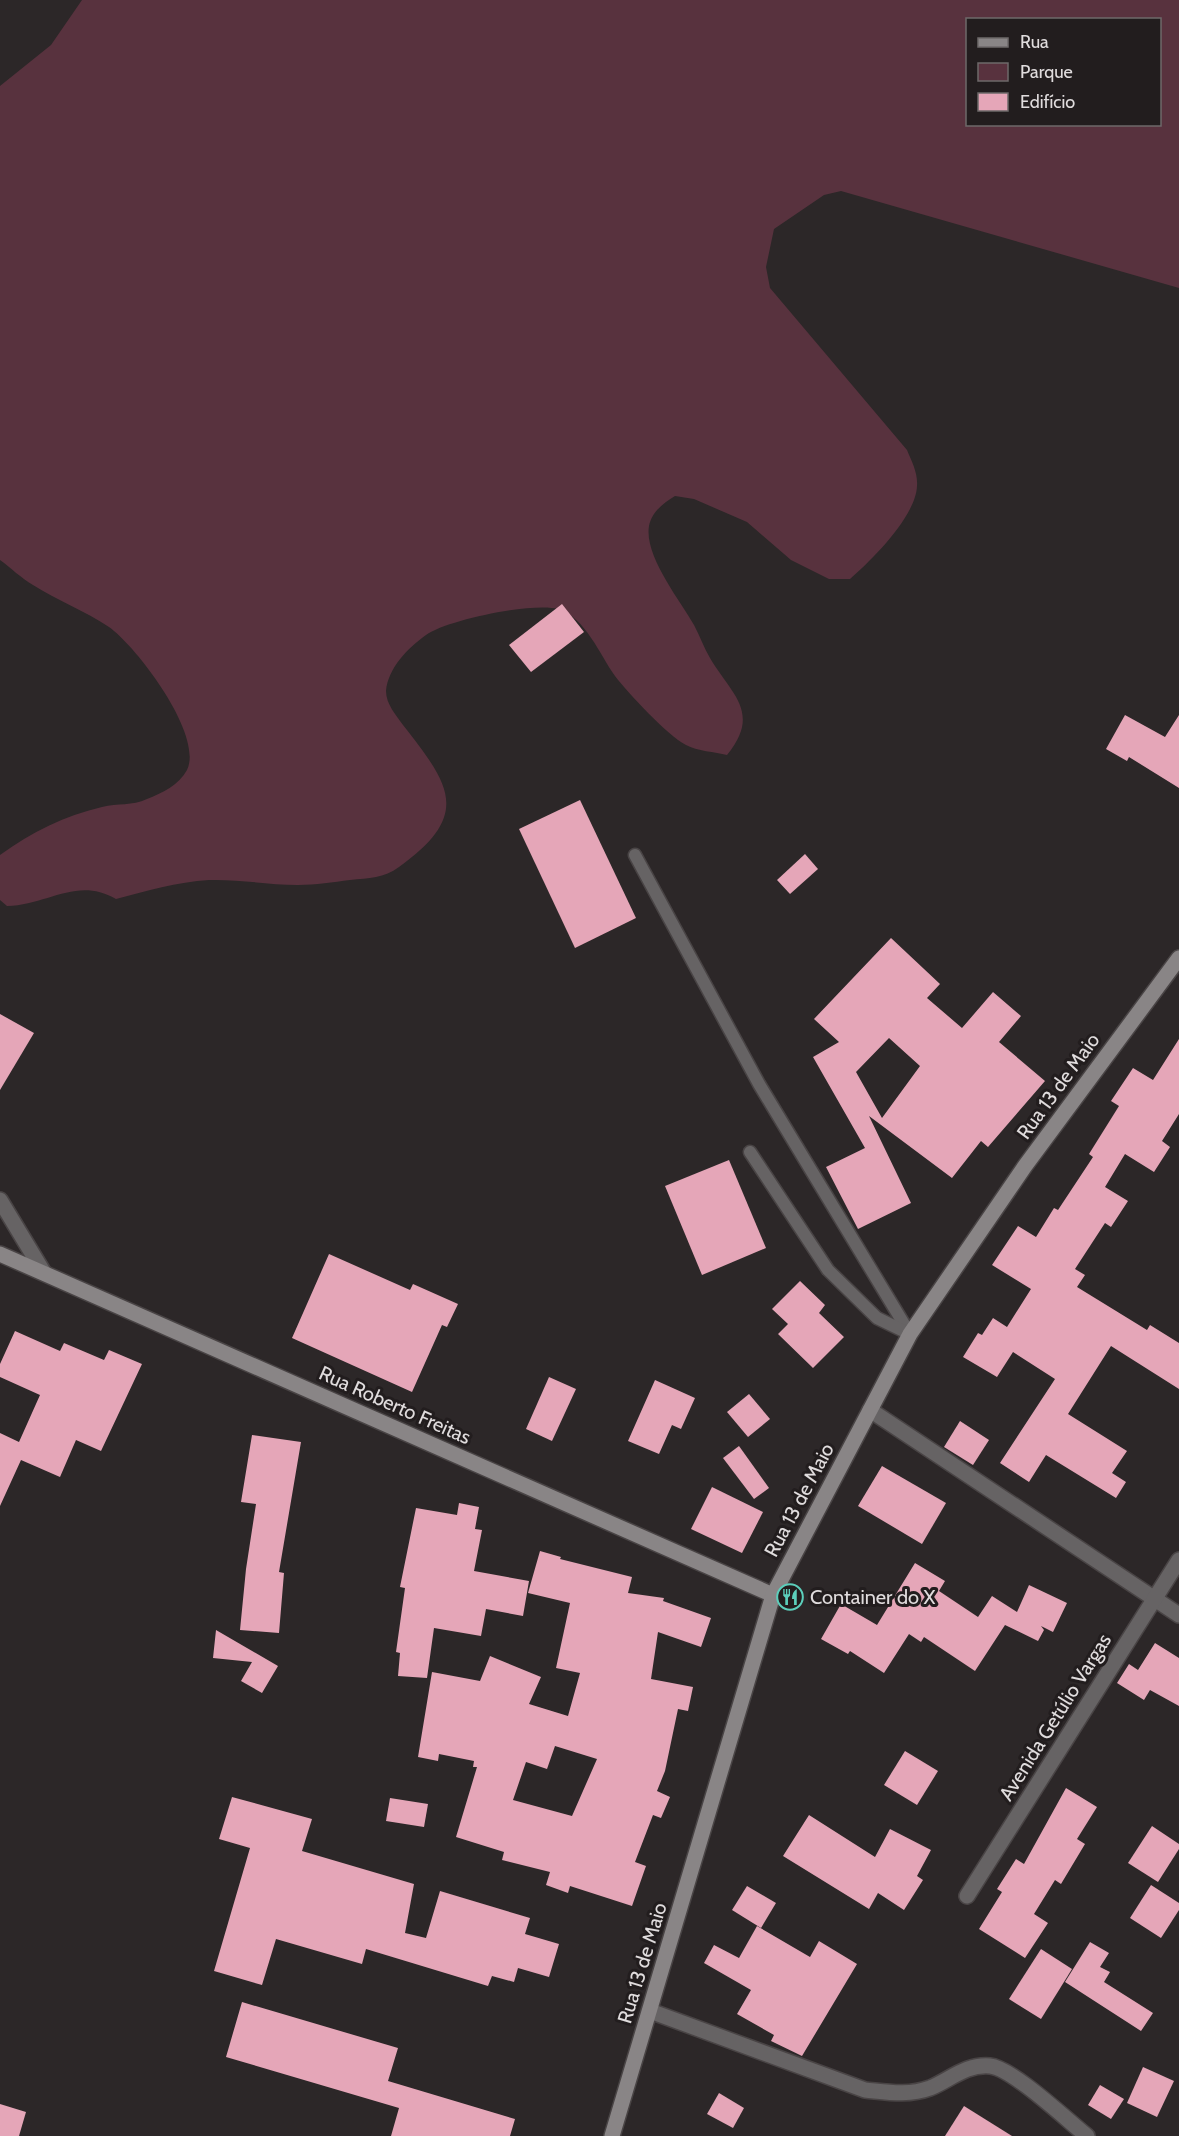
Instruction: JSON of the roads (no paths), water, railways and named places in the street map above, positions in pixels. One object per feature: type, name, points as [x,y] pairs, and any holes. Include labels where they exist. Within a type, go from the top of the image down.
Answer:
[{"type":"main road","name":"Rua 13 de Maio","points":[[612,2136],[773,1595],[910,1334],[1025,1166],[1179,958]]},
{"type":"main road","name":"Rua Roberto Freitas","points":[[0,1254],[773,1595]]},
{"type":"street","points":[[0,1200],[44,1273]]},
{"type":"street","points":[[870,1410],[1179,1615]]},
{"type":"street","name":"Avenida Getúlio Vargas","points":[[967,1896],[1179,1560]]},
{"type":"street","points":[[650,2011],[866,2090],[903,2094],[930,2088],[961,2070],[989,2066],[1006,2072],[1087,2136]]},
{"type":"lane","points":[[635,855],[759,1084],[910,1334]]},
{"type":"lane","points":[[750,1152],[828,1270],[877,1318],[910,1334]]},
{"type":"place","name":"Container do X","points":[[790,1597]]}]
